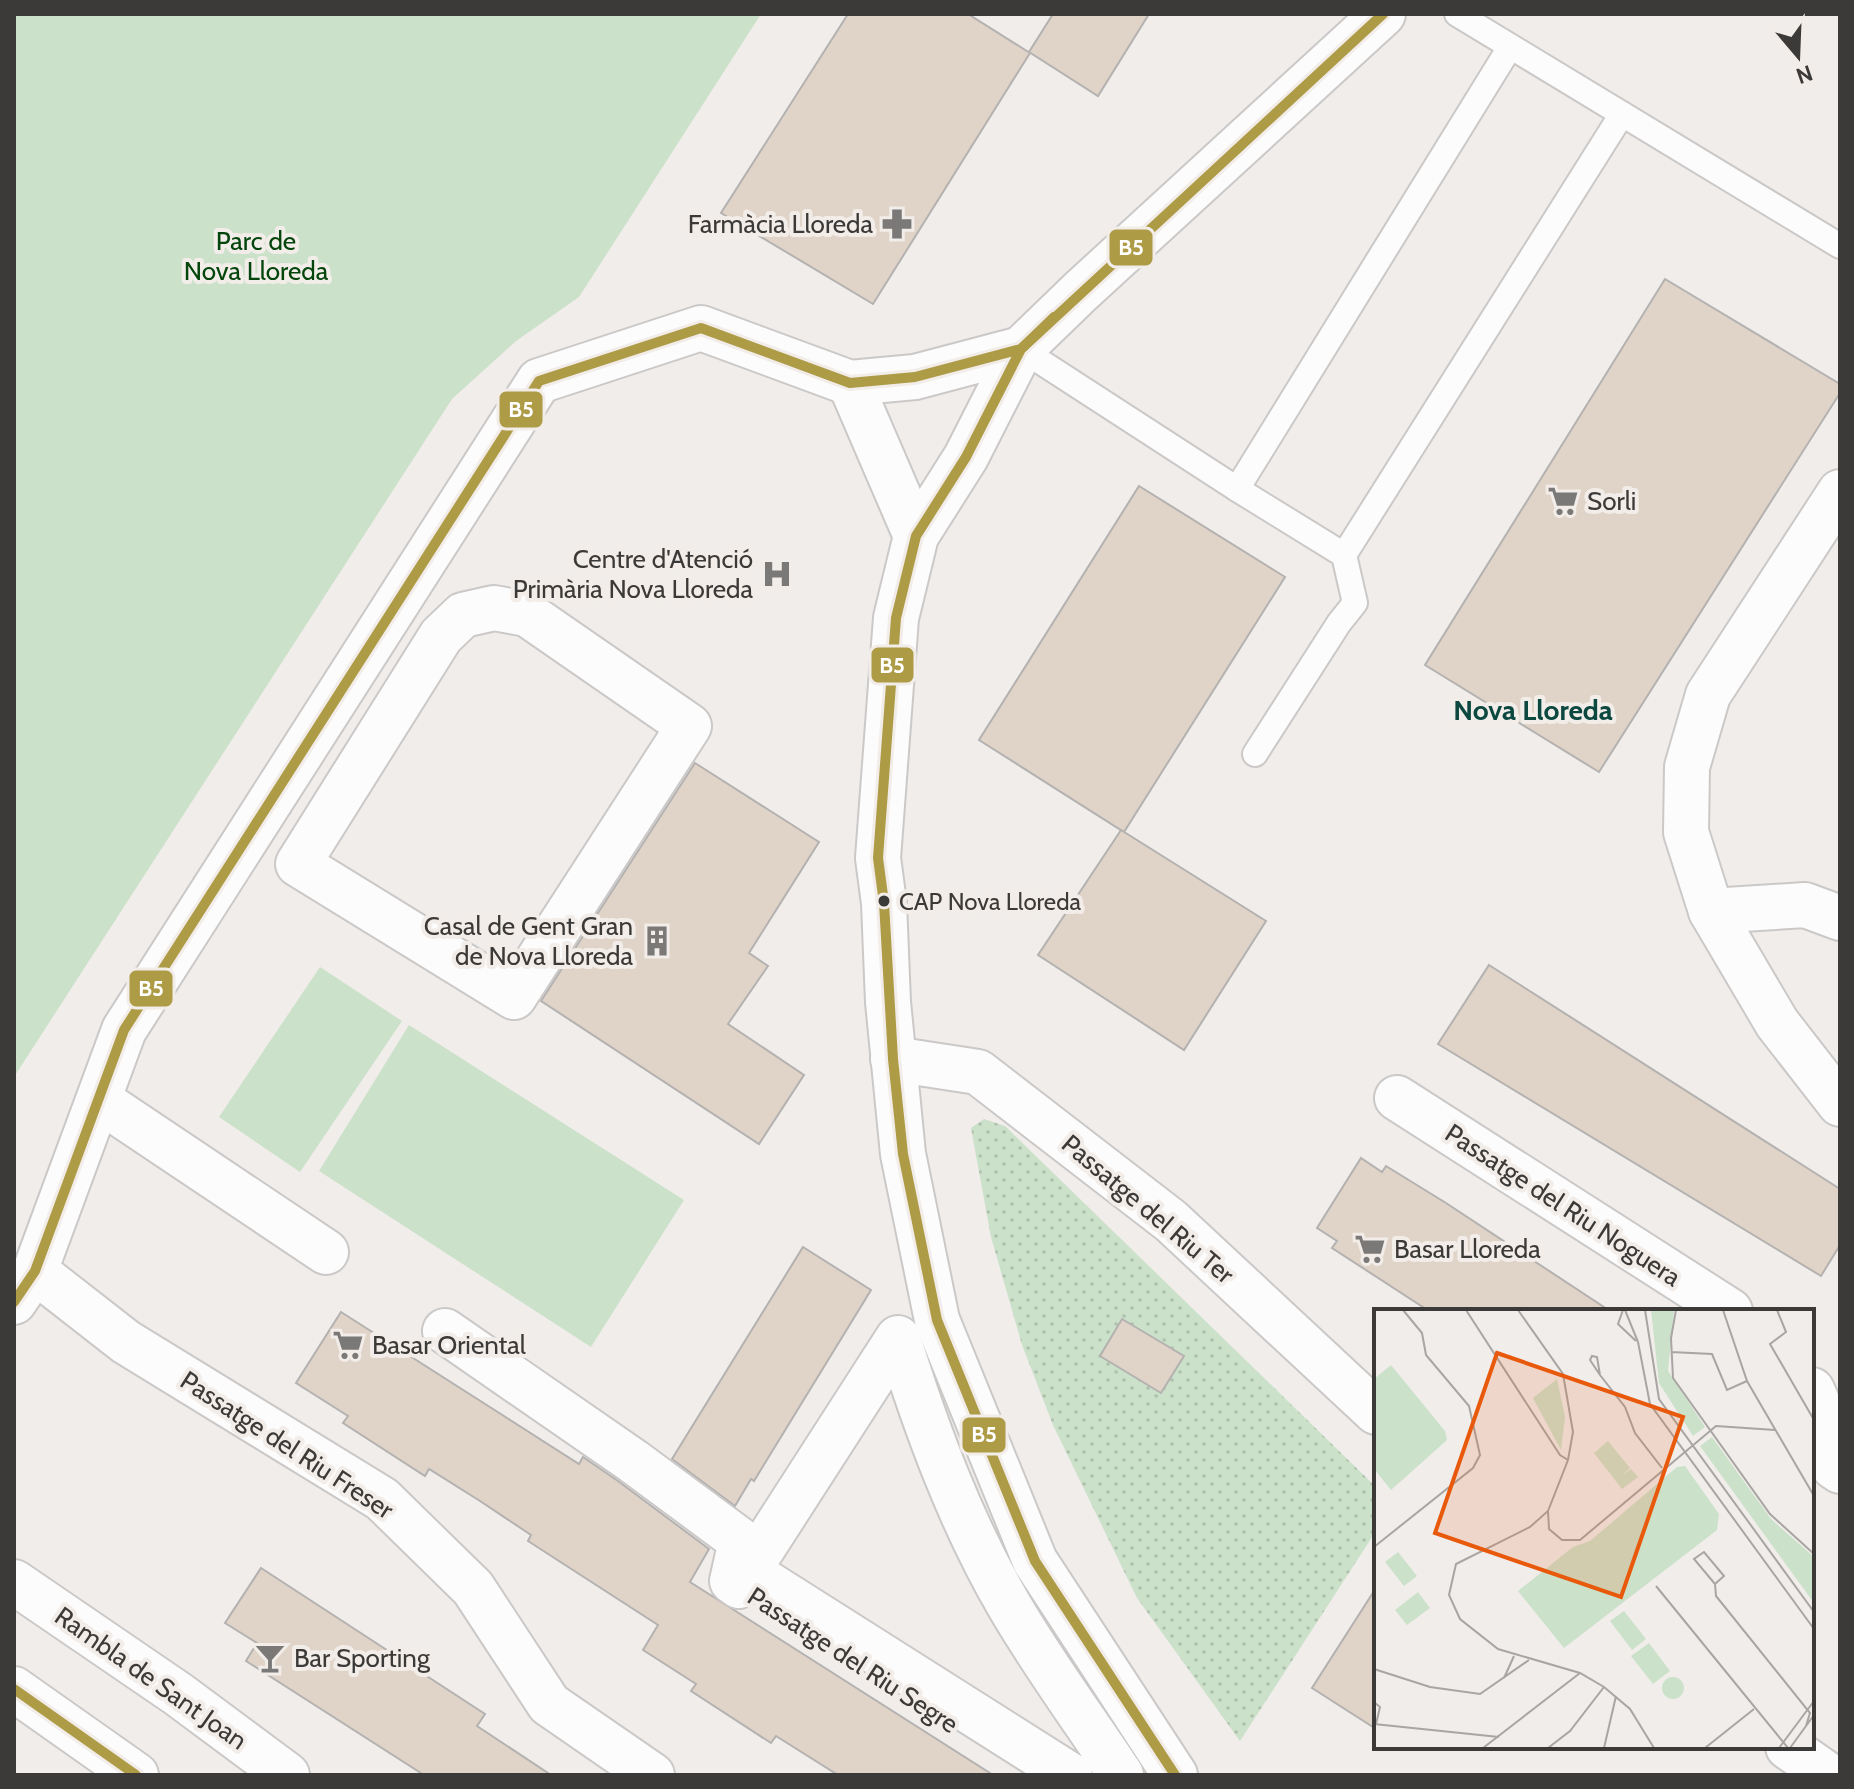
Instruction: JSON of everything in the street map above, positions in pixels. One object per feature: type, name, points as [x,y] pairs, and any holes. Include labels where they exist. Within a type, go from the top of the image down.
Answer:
[{"type":"street","points":[[1175,1775],[1035,1561],[937,1320],[903,1154],[878,858],[896,618],[916,536],[966,457],[1021,349],[1383,14]]},
{"type":"street","points":[[24,1286],[124,1030],[539,381],[701,328],[850,383],[915,377],[1021,349]]},
{"type":"street","points":[[850,383],[916,536]]},
{"type":"street","points":[[1840,492],[1708,695],[1687,767],[1686,832],[1711,911],[1777,1023],[1840,1104]]},
{"type":"street","points":[[494,608],[527,614],[689,726],[514,997],[298,864],[441,636],[463,615],[494,608]]},
{"type":"street","points":[[1711,911],[1805,905],[1840,918]]},
{"type":"street","name":"Passatge del Riu Ter","points":[[893,1059],[978,1072],[1171,1221],[1374,1410]]},
{"type":"street","name":"Passatge del Riu Noguera","points":[[1397,1098],[1727,1309]]},
{"type":"street","points":[[99,1100],[326,1252]]},
{"type":"street","name":"Passatge del Riu Freser","points":[[24,1286],[126,1342],[382,1499],[473,1588],[549,1704],[652,1775]]},
{"type":"street","name":"Passatge del Riu Segre","points":[[445,1331],[633,1461],[741,1541],[732,1581],[1031,1775]]},
{"type":"street","points":[[1070,1775],[748,1571],[898,1338],[924,1420],[970,1529],[1011,1608],[1121,1775]]},
{"type":"street","points":[[1815,1395],[1834,1467],[1840,1471]]},
{"type":"street","name":"Rambla de Sant Joan","points":[[14,1582],[178,1694],[287,1775]]},
{"type":"street","points":[[14,1689],[136,1775]]},
{"type":"street","points":[[1791,1749],[1828,1775]]},
{"type":"lane","points":[[1457,14],[1840,246]]},
{"type":"lane","points":[[1237,489],[1510,47]]},
{"type":"lane","points":[[1255,754],[1355,603],[1344,555],[1622,114]]},
{"type":"lane","points":[[1021,349],[1344,555]]},
{"type":"green space","name":"Parc de Nova Lloreda","points":[[14,14],[761,14],[579,297],[516,341],[452,399],[14,1077]]},
{"type":"green space","points":[[320,967],[402,1021],[300,1172],[219,1117]]},
{"type":"green space","points":[[409,1025],[684,1200],[591,1347],[319,1171]]},
{"type":"green space","points":[[984,1119],[1005,1126],[1374,1485],[1374,1534],[1240,1741],[1137,1598],[1053,1425],[1022,1345],[991,1237],[971,1128]]},
{"type":"building","points":[[848,14],[968,14],[1030,53],[873,304],[721,213]]},
{"type":"building","points":[[1053,14],[1149,14],[1098,96],[1029,52]]},
{"type":"building","points":[[1665,279],[1840,384],[1840,393],[1599,772],[1425,665]]},
{"type":"building","points":[[1139,486],[1285,577],[1124,832],[979,740]]},
{"type":"building","name":"Casal de Gent Gran de Nova Lloreda","points":[[695,763],[819,842],[749,953],[768,966],[728,1024],[804,1075],[759,1144],[541,1001]]},
{"type":"building","points":[[1121,830],[1266,921],[1184,1050],[1038,955]]},
{"type":"building","points":[[1489,965],[1840,1189],[1840,1245],[1821,1276],[1438,1044]]},
{"type":"building","points":[[1361,1158],[1382,1172],[1386,1166],[1607,1309],[1426,1309],[1332,1248],[1337,1241],[1317,1228]]},
{"type":"building","points":[[803,1247],[871,1290],[754,1481],[751,1479],[735,1506],[672,1459]]},
{"type":"building","points":[[341,1312],[579,1464],[583,1457],[618,1481],[709,1549],[690,1582],[993,1775],[838,1775],[776,1736],[771,1743],[691,1691],[696,1684],[643,1650],[658,1625],[528,1541],[531,1535],[480,1501],[429,1469],[425,1476],[343,1423],[348,1416],[296,1383]]},
{"type":"building","points":[[1122,1319],[1184,1356],[1161,1393],[1100,1356]]},
{"type":"building","points":[[261,1568],[485,1714],[477,1726],[551,1775],[424,1775],[246,1661],[257,1643],[225,1623]]},
{"type":"building","points":[[1374,1591],[1374,1728],[1312,1688]]},
{"type":"transit line","name":"B5","points":[[14,1302],[35,1271],[124,1030],[539,381],[701,328],[850,383],[915,377],[1021,349],[1383,14]]},
{"type":"transit line","name":"B5","points":[[1054,317],[1021,349],[966,457],[916,536],[896,618],[878,858],[884,903],[893,1059],[903,1154],[937,1320],[1035,1561],[1175,1775]]},
{"type":"transit line","name":"B5","points":[[14,1689],[136,1775]]},
{"type":"place","name":"Farmàcia Lloreda","points":[[897,224]]},
{"type":"place","name":"Sorli","points":[[1563,501]]},
{"type":"place","name":"Centre d'Atenció Primària Nova Lloreda","points":[[777,574]]},
{"type":"place","name":"CAP Nova Lloreda","points":[[884,901]]},
{"type":"place","name":"Casal de Gent Gran de Nova Lloreda","points":[[657,941]]},
{"type":"place","name":"Basar Lloreda","points":[[1370,1249]]},
{"type":"place","name":"Basar Oriental","points":[[348,1345]]},
{"type":"place","name":"Bar Sporting","points":[[270,1658]]},
{"type":"district","name":"Nova Lloreda","points":[[1533,710]]}]
